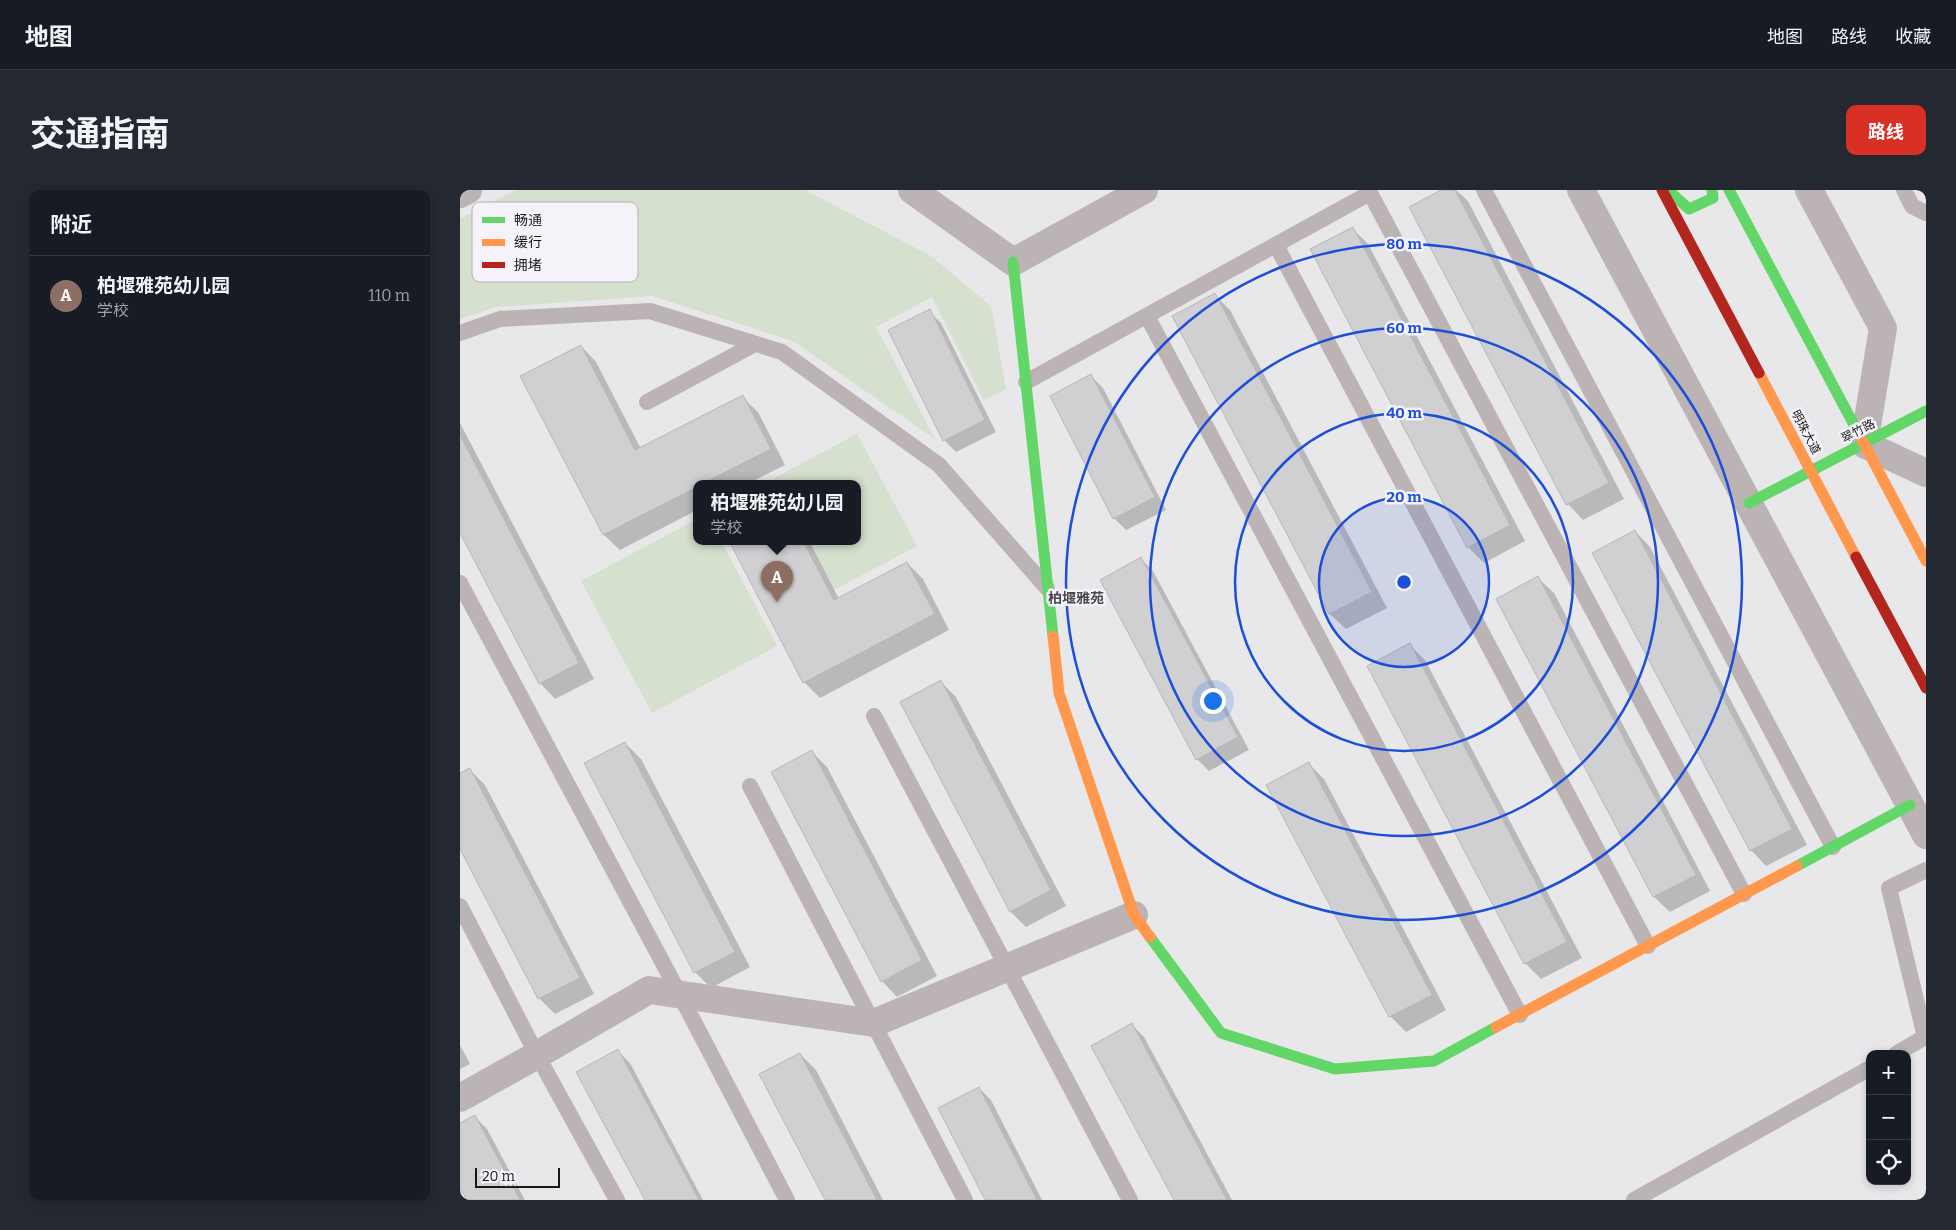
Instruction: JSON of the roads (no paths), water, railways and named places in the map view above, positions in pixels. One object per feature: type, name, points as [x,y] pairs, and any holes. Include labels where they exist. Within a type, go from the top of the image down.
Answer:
[{"type":"street","points":[[460,194],[468,190]]},
{"type":"street","points":[[912,190],[1013,262],[1059,693],[1134,915],[1221,1033],[1334,1069],[1434,1061],[1910,805]]},
{"type":"street","points":[[1013,262],[1144,190]]},
{"type":"street","points":[[1581,190],[1926,836]]},
{"type":"street","name":"明珠大道","points":[[1662,190],[1926,688]]},
{"type":"street","points":[[1668,190],[1689,209],[1712,198],[1712,190]]},
{"type":"street","points":[[1729,190],[1926,561]]},
{"type":"street","points":[[1809,190],[1883,328],[1864,444]]},
{"type":"street","name":"翠竹路","points":[[1749,503],[1926,411]]},
{"type":"street","points":[[1864,444],[1926,473]]},
{"type":"street","points":[[460,1098],[649,990],[874,1023],[1134,915]]},
{"type":"lane","points":[[1484,190],[1833,847]]},
{"type":"lane","points":[[1904,190],[1912,206],[1926,213]]},
{"type":"lane","points":[[1026,382],[1370,194],[1744,894]]},
{"type":"lane","points":[[1276,245],[1648,946]]},
{"type":"lane","points":[[460,333],[500,319],[650,311],[782,352],[940,465],[1048,589]]},
{"type":"lane","points":[[1147,316],[1520,1014]]},
{"type":"lane","points":[[647,402],[755,344]]},
{"type":"lane","points":[[460,583],[680,994],[787,1200]]},
{"type":"lane","points":[[874,716],[1130,1200]]},
{"type":"lane","points":[[750,786],[965,1200]]},
{"type":"lane","points":[[1903,1050],[1925,1038],[1889,888],[1926,870]]},
{"type":"lane","points":[[460,906],[617,1200]]},
{"type":"lane","points":[[1634,1200],[1866,1070]]},
{"type":"place","name":"柏堰雅苑幼儿园","points":[[777,602]]},
{"type":"district","name":"柏堰雅苑","points":[[1076,598]]}]
